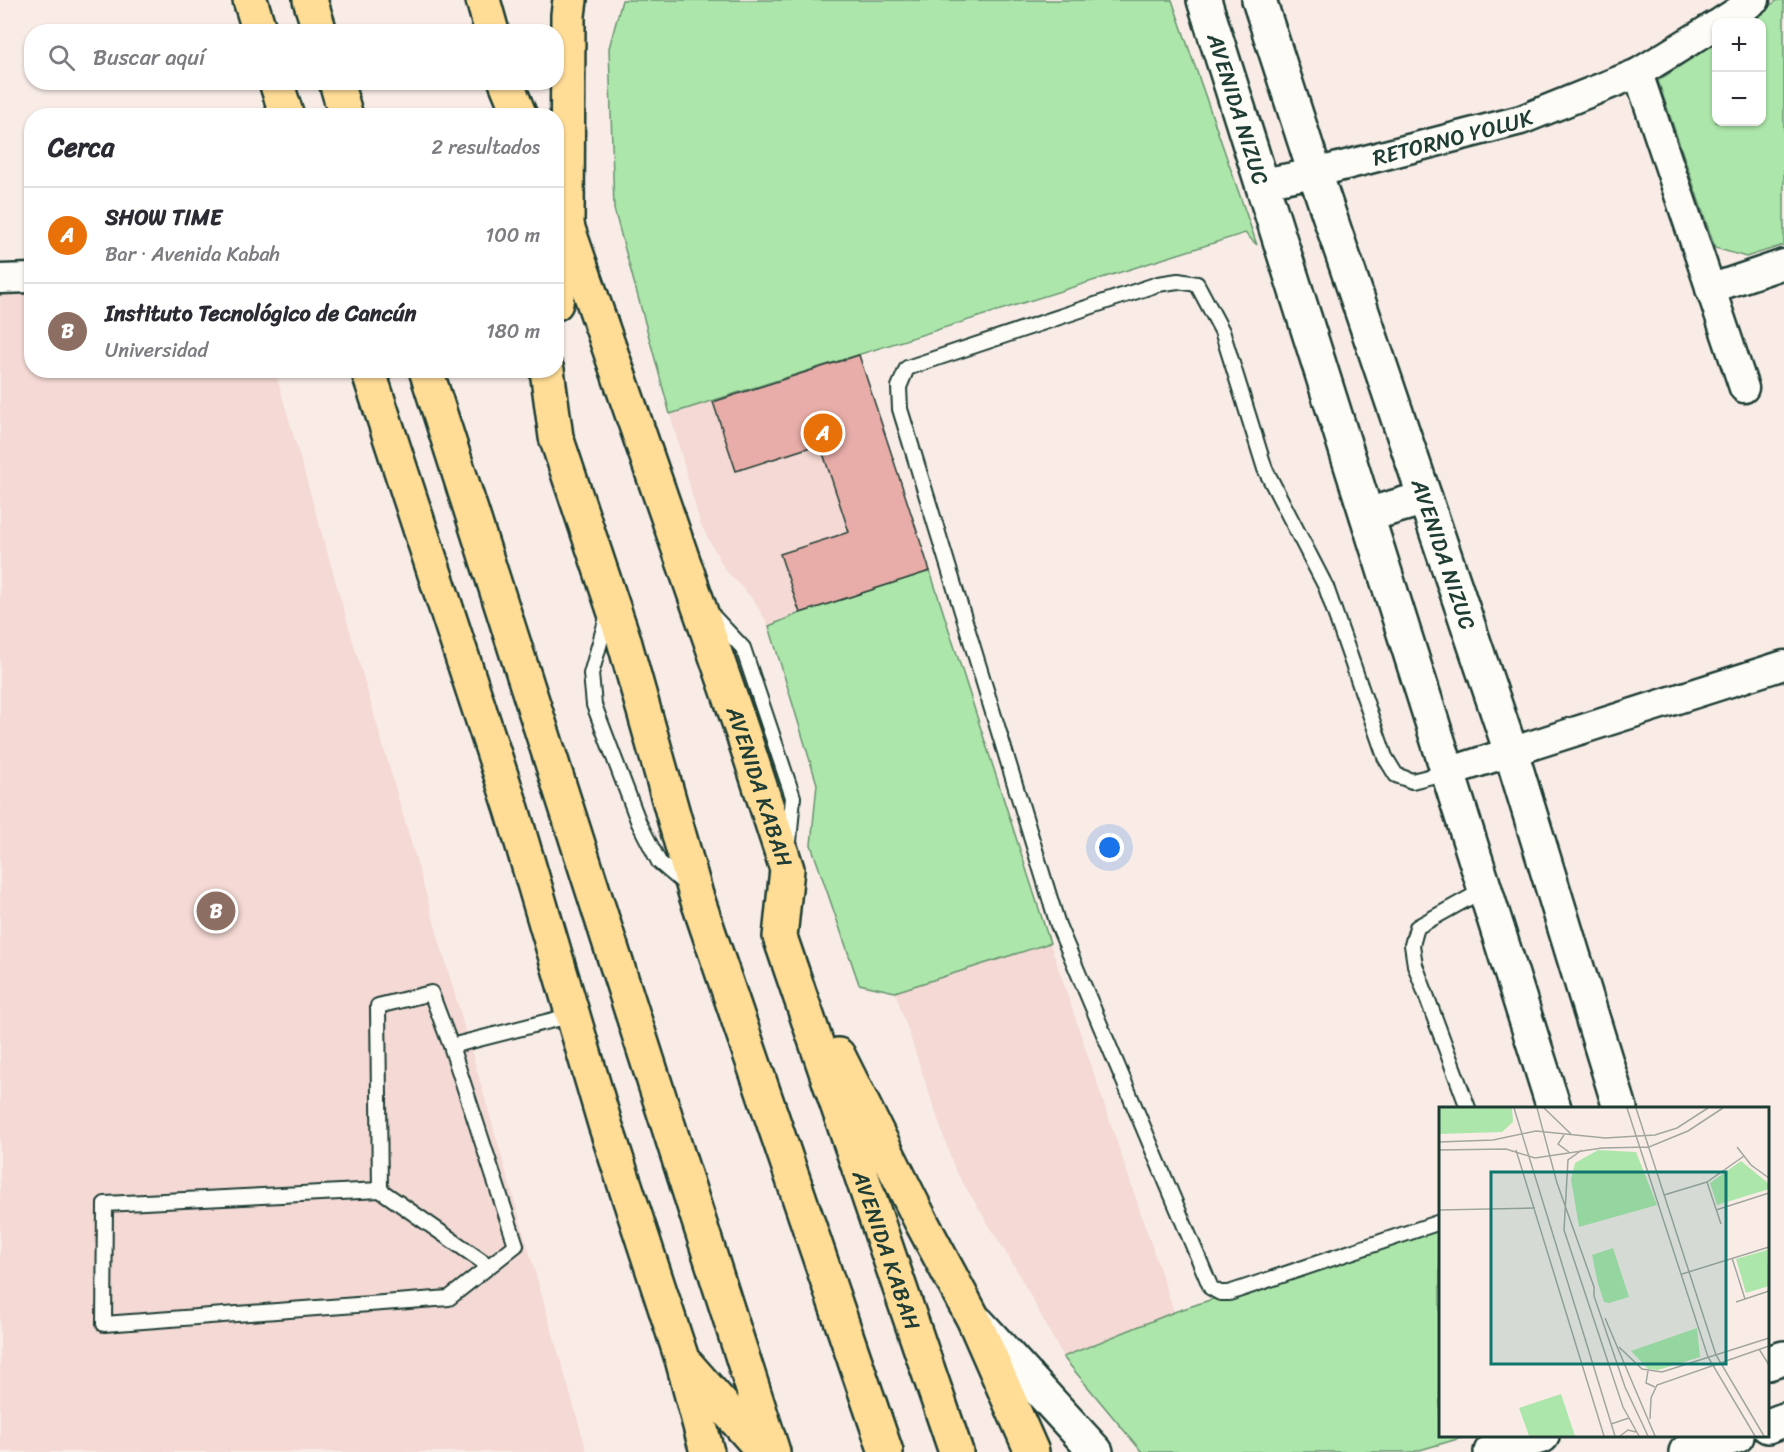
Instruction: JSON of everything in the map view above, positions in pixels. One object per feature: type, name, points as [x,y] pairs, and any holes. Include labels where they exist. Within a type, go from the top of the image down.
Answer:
[{"type":"main road","points":[[250,0],[258,24]]},
{"type":"main road","points":[[310,0],[318,24]]},
{"type":"main road","points":[[483,0],[490,24]]},
{"type":"main road","points":[[564,147],[570,0]]},
{"type":"main road","points":[[278,90],[284,108]]},
{"type":"main road","points":[[338,90],[344,108]]},
{"type":"main road","points":[[509,90],[517,108]]},
{"type":"main road","name":"AVENIDA KABAH","points":[[564,219],[787,868],[780,937],[956,1452]]},
{"type":"main road","points":[[371,378],[512,809],[605,1124],[682,1359],[707,1452]]},
{"type":"main road","points":[[429,378],[773,1452]]},
{"type":"main road","points":[[548,378],[556,437],[611,601],[696,894],[886,1452]]},
{"type":"main road","points":[[780,937],[922,1223],[974,1320],[1032,1452]]},
{"type":"main road","points":[[682,1359],[764,1452]]},
{"type":"street","name":"AVENIDA NIZUC","points":[[1204,0],[1554,1107]]},
{"type":"street","name":"AVENIDA NIZUC","points":[[1259,0],[1315,173],[1511,752],[1620,1107]]},
{"type":"street","points":[[1727,18],[1755,0]]},
{"type":"street","name":"RETORNO YOLUK","points":[[1262,183],[1315,173],[1521,120],[1638,73],[1712,27]]},
{"type":"street","points":[[1638,73],[1744,388]]},
{"type":"street","points":[[1710,289],[1784,264]]},
{"type":"street","points":[[0,279],[24,278]]},
{"type":"street","points":[[1367,515],[1425,498]]},
{"type":"street","points":[[1448,772],[1784,665]]},
{"type":"street","points":[[974,1320],[1096,1452]]},
{"type":"street","points":[[1769,1362],[1784,1358]]},
{"type":"street","points":[[1769,1425],[1784,1420]]},
{"type":"street","points":[[1491,1452],[1539,1437]]},
{"type":"street","points":[[1667,1437],[1675,1452]]},
{"type":"street","points":[[1686,1452],[1736,1440]]},
{"type":"lane","points":[[1439,1222],[1229,1293],[1220,1293],[1211,1288],[1058,926],[900,409],[899,387],[907,368],[1158,284],[1178,281],[1197,284],[1222,331],[1265,469],[1326,587],[1386,757],[1396,775],[1412,781],[1448,772]]},
{"type":"lane","points":[[611,601],[591,674],[594,705],[639,823],[659,862],[696,894]]},
{"type":"lane","points":[[1468,1107],[1414,965],[1412,945],[1417,927],[1485,889]]},
{"type":"lane","points":[[380,1190],[378,1006],[431,993],[451,1046],[516,1245],[449,1298],[104,1324],[105,1204],[380,1190],[489,1266]]},
{"type":"lane","points":[[451,1046],[573,1015]]},
{"type":"shaded area","points":[[0,293],[24,293],[24,378],[277,378],[587,1452],[0,1452]]},
{"type":"shaded area","points":[[859,355],[930,571],[769,626],[752,598],[725,570],[700,523],[670,414]]},
{"type":"shaded area","points":[[1050,943],[1174,1312],[1063,1357],[1016,1269],[955,1170],[895,992]]},
{"type":"green space","points":[[622,0],[1172,0],[1257,245],[1245,233],[670,414],[614,209],[609,48]]},
{"type":"green space","points":[[1778,0],[1784,0],[1784,245],[1746,257],[1715,248],[1658,81],[1712,45],[1712,126],[1766,126],[1766,18],[1751,18]]},
{"type":"green space","points":[[930,571],[1050,943],[895,992],[859,984],[811,845],[817,784],[769,626],[800,613]]},
{"type":"green space","points":[[1439,1223],[1439,1437],[1465,1437],[1413,1452],[1142,1452],[1063,1357],[1174,1312]]},
{"type":"building","points":[[859,355],[930,571],[800,613],[780,554],[849,532],[820,444],[736,471],[713,402]]},
{"type":"place","name":"SHOW TIME","points":[[823,433]]},
{"type":"place","name":"Instituto Tecnológico de Cancún","points":[[216,911]]}]
